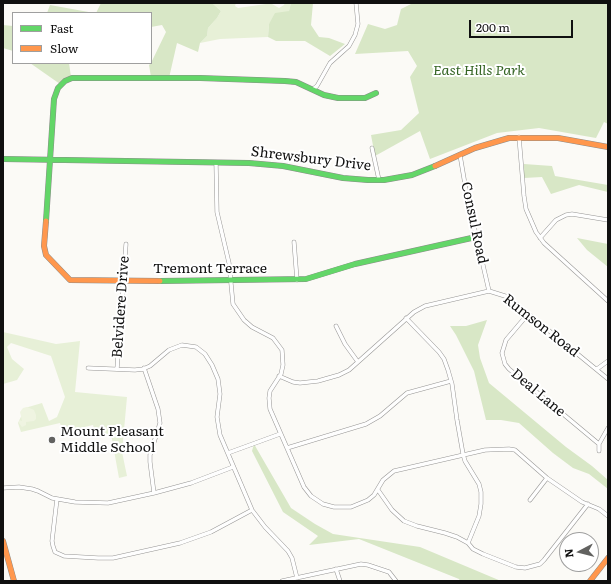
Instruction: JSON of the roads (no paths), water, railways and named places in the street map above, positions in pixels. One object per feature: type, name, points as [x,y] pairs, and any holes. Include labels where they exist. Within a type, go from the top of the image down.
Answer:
[{"type":"street","points":[[313,89],[330,64],[349,46],[355,35],[358,24],[356,3]]},
{"type":"street","name":"Tremont Terrace","points":[[376,93],[365,98],[338,98],[324,95],[296,82],[285,81],[200,78],[72,78],[61,84],[55,92],[44,246],[46,255],[65,276],[70,280],[76,281],[297,280],[318,276],[355,264],[476,237]]},
{"type":"street","points":[[519,137],[524,196],[531,221],[540,238],[608,301]]},
{"type":"street","name":"Shrewsbury Drive","points":[[3,159],[268,164],[343,178],[379,180],[403,177],[490,143],[519,137],[558,138],[608,147]]},
{"type":"street","points":[[372,148],[379,180]]},
{"type":"street","name":"Consul Road","points":[[460,155],[488,291]]},
{"type":"street","points":[[216,163],[217,212],[226,245],[233,304],[239,315],[252,327],[273,338],[280,348],[284,362],[279,376],[271,388],[269,402],[271,412],[307,492],[311,496],[323,504],[334,507],[351,507],[368,500],[378,490],[383,480],[394,472],[485,450],[509,449],[516,450],[547,478],[608,516]]},
{"type":"street","points":[[540,238],[556,220],[566,215],[572,214],[608,220]]},
{"type":"street","points":[[294,242],[297,280]]},
{"type":"street","name":"Belvidere Drive","points":[[117,369],[126,244]]},
{"type":"street","name":"Rumson Road","points":[[279,376],[300,384],[318,381],[345,372],[406,318],[424,306],[493,291],[505,296],[608,379]]},
{"type":"street","name":"Deal Lane","points":[[528,314],[506,340],[502,353],[505,364],[599,444]]},
{"type":"street","points":[[406,318],[444,359],[451,381],[465,461],[479,484],[481,492],[479,516],[468,543]]},
{"type":"street","points":[[336,326],[345,344],[358,362]]},
{"type":"street","points":[[88,368],[135,370],[144,368],[150,366],[169,350],[182,345],[196,347],[206,354],[218,379],[220,394],[217,417],[218,427],[234,467],[252,510],[265,527],[288,551],[294,562],[297,578]]},
{"type":"street","points":[[597,369],[608,361]]},
{"type":"street","points":[[144,368],[158,409],[160,423],[150,455],[154,493]]},
{"type":"street","points":[[287,448],[366,424],[380,416],[407,393],[451,381]]},
{"type":"street","points":[[599,451],[599,444],[608,428]]},
{"type":"street","points":[[228,452],[280,434]]},
{"type":"street","points":[[3,488],[19,487],[32,489],[57,499],[75,502],[108,503],[191,483],[234,467]]},
{"type":"street","points":[[530,500],[547,478]]},
{"type":"street","points":[[378,490],[392,510],[404,521],[445,533],[468,543],[473,549],[490,557],[516,567],[525,568],[533,567],[540,564],[544,560],[588,504]]},
{"type":"street","points":[[57,499],[52,541],[55,552],[64,556],[98,558],[113,558],[180,543],[211,532],[252,510]]},
{"type":"street","points":[[3,541],[14,581]]},
{"type":"street","points":[[590,581],[608,558]]},
{"type":"street","points":[[282,581],[361,564],[389,572],[396,581]]},
{"type":"street","points":[[336,570],[340,581]]},
{"type":"place","name":"Mount Pleasant Middle School","points":[[52,440]]},
{"type":"park label","name":"East Hills Park","points":[[479,71]]}]
